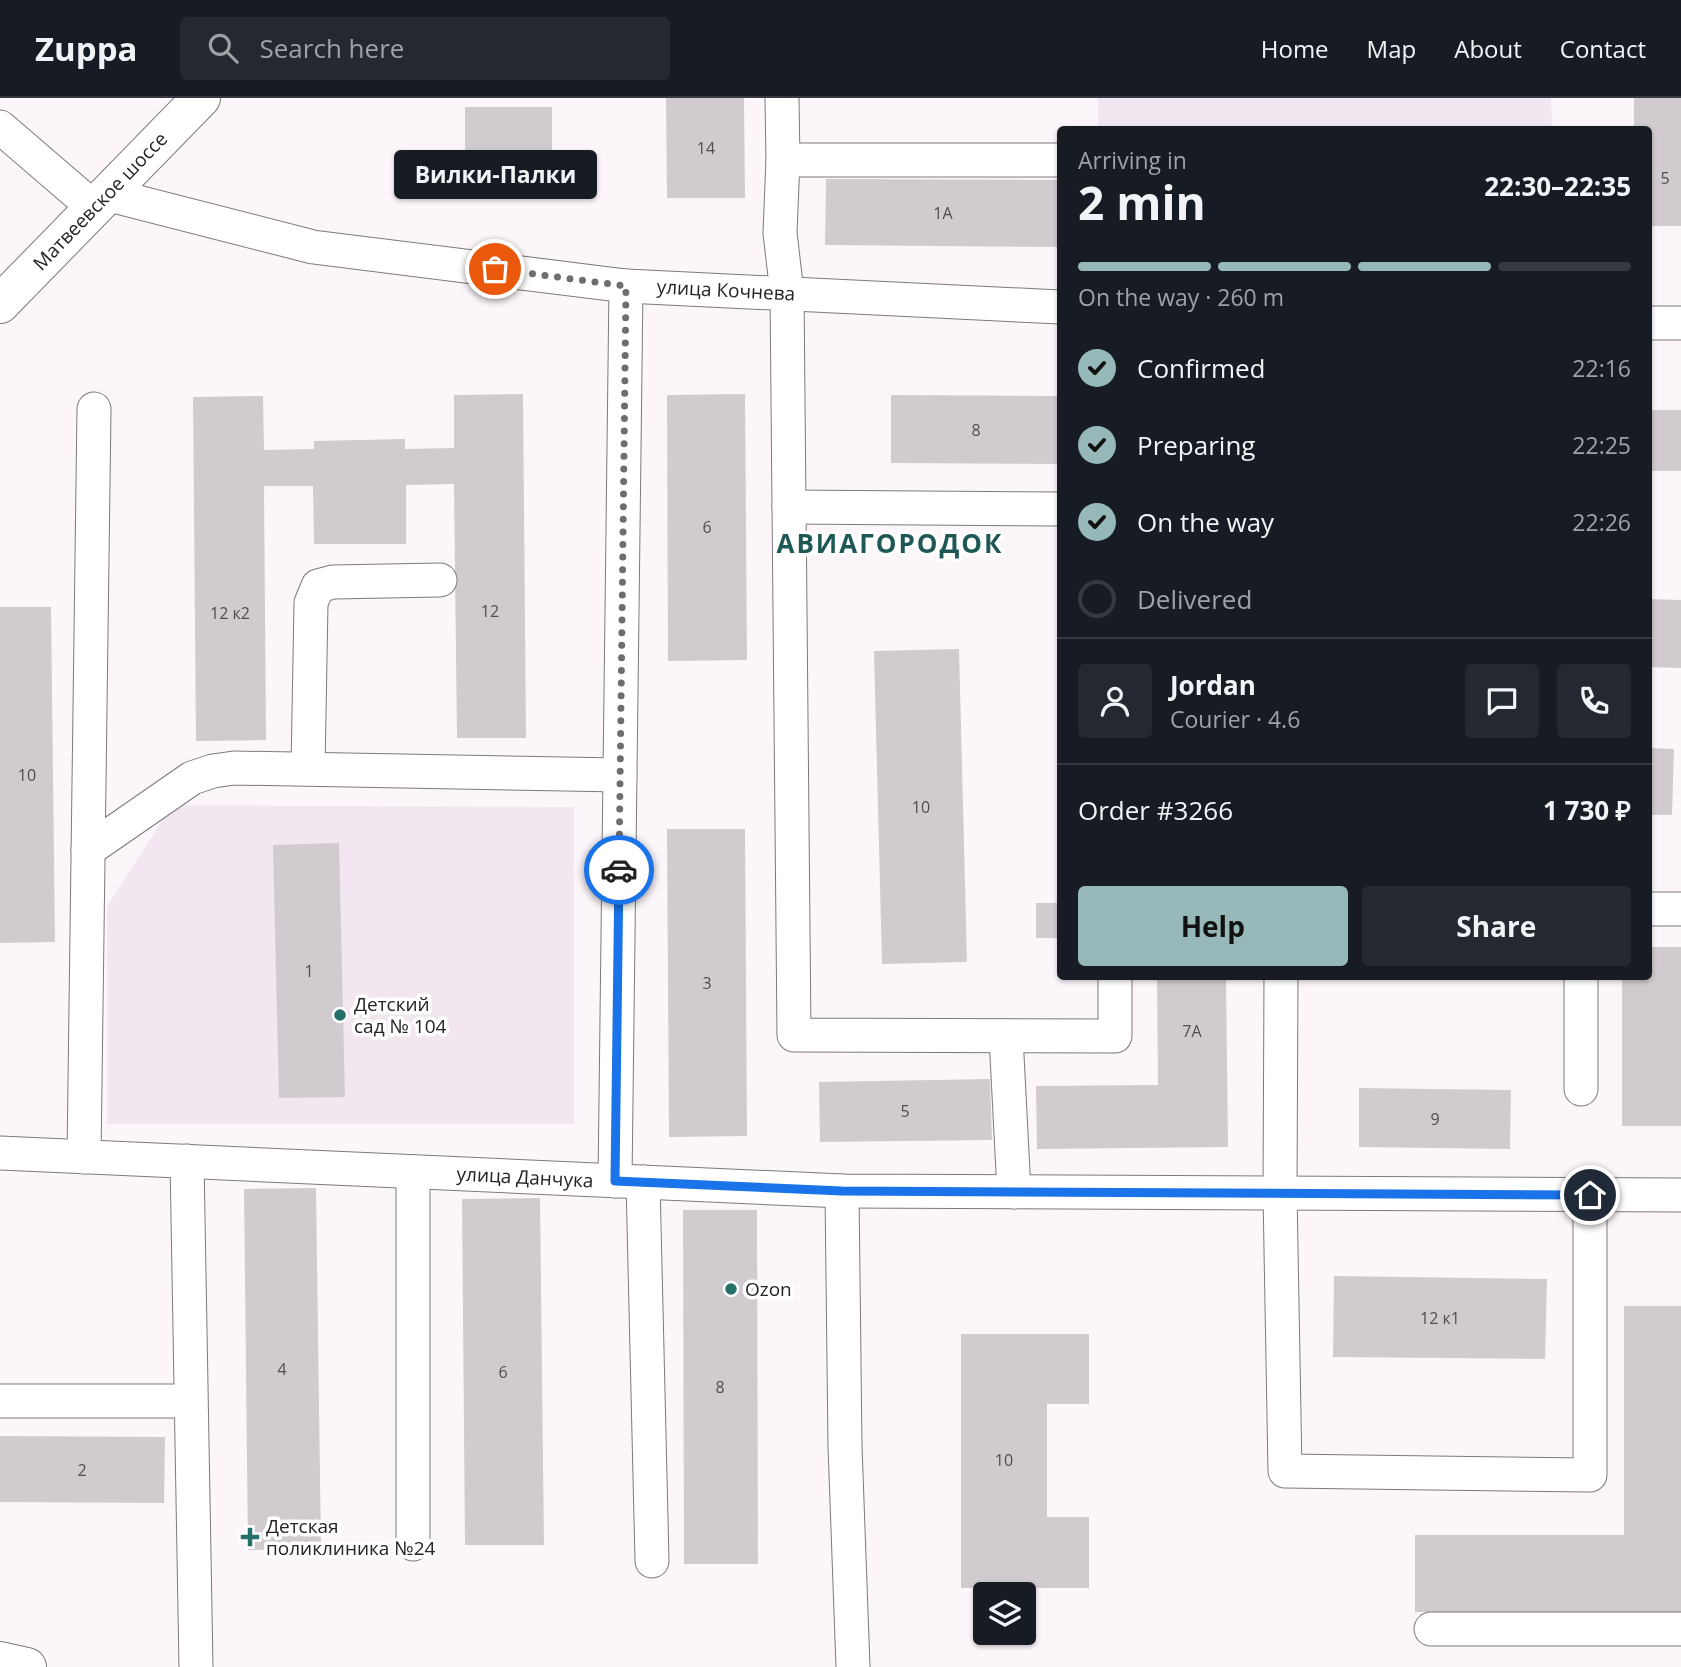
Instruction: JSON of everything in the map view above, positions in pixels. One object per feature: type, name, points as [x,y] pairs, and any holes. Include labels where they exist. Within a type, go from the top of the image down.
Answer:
[{"type":"main road","name":"Матвеевское шоссе","points":[[0,304],[201,98]]},
{"type":"main road","points":[[0,1661],[27,1667]]},
{"type":"street","points":[[782,98],[780,233],[787,293],[793,1035],[1115,1036],[1115,980]]},
{"type":"street","points":[[0,127],[99,201]]},
{"type":"street","points":[[783,160],[1057,160]]},
{"type":"street","name":"улица Кочнева","points":[[99,201],[313,247],[626,286],[1057,307]]},
{"type":"street","points":[[626,286],[620,775],[629,1181],[652,1561]]},
{"type":"street","points":[[1652,323],[1681,323]]},
{"type":"street","points":[[84,1157],[94,409]]},
{"type":"street","points":[[789,507],[1057,509]]},
{"type":"street","points":[[308,769],[311,603],[318,586],[332,582],[439,580]]},
{"type":"street","points":[[88,850],[192,778],[234,768],[620,775]]},
{"type":"street","points":[[1652,909],[1681,909]]},
{"type":"street","points":[[1281,980],[1280,1193],[1285,1471],[1590,1475],[1590,1195]]},
{"type":"street","points":[[1581,980],[1581,1089]]},
{"type":"street","points":[[1006,1036],[1014,1192]]},
{"type":"street","name":"улица Данчука","points":[[0,1153],[842,1191],[1681,1195]]},
{"type":"street","points":[[187,1161],[196,1667]]},
{"type":"street","points":[[413,1172],[413,1544]]},
{"type":"street","points":[[842,1191],[845,1446],[853,1667]]},
{"type":"street","points":[[0,1401],[190,1401]]},
{"type":"street","points":[[1431,1629],[1681,1629]]},
{"type":"shaded area","points":[[1098,98],[1551,98],[1552,126],[1098,126]]},
{"type":"shaded area","name":"Детский сад № 104","points":[[172,805],[574,807],[574,1124],[107,1124],[107,906]]},
{"type":"building","points":[[666,98],[744,98],[745,198],[667,198]]},
{"type":"building","points":[[1634,98],[1681,98],[1681,226],[1652,226],[1652,126],[1634,126]]},
{"type":"building","points":[[465,107],[552,107],[552,179],[465,179]]},
{"type":"building","points":[[826,179],[1057,180],[1057,247],[825,245]]},
{"type":"building","points":[[523,394],[526,738],[457,738],[454,484],[406,485],[406,544],[314,544],[313,486],[264,486],[266,740],[196,741],[193,397],[263,396],[264,450],[314,449],[314,441],[405,439],[405,449],[454,448],[454,395]]},
{"type":"building","points":[[745,394],[747,660],[668,661],[667,395]]},
{"type":"building","points":[[891,395],[1057,396],[1057,464],[891,463]]},
{"type":"building","points":[[1652,410],[1681,410],[1681,471],[1652,471]]},
{"type":"building","points":[[1652,599],[1681,600],[1681,668],[1652,667]]},
{"type":"building","points":[[0,607],[51,607],[55,942],[0,943]]},
{"type":"building","points":[[959,649],[967,962],[882,964],[874,651]]},
{"type":"building","points":[[1652,748],[1674,749],[1672,815],[1652,815]]},
{"type":"building","points":[[667,829],[745,829],[747,1136],[669,1137]]},
{"type":"building","points":[[339,843],[345,1097],[279,1098],[273,845]]},
{"type":"building","points":[[1036,903],[1057,903],[1057,938],[1036,938]]},
{"type":"building","points":[[1652,947],[1681,947],[1681,1126],[1622,1126],[1622,980],[1652,980]]},
{"type":"building","points":[[1157,980],[1226,980],[1228,1147],[1037,1149],[1036,1086],[1158,1085]]},
{"type":"building","points":[[990,1079],[992,1140],[820,1142],[819,1082]]},
{"type":"building","points":[[1359,1088],[1511,1090],[1510,1149],[1359,1147]]},
{"type":"building","points":[[316,1188],[321,1549],[248,1550],[244,1189]]},
{"type":"building","points":[[540,1198],[544,1545],[465,1545],[462,1199]]},
{"type":"building","points":[[683,1210],[757,1210],[758,1564],[684,1564]]},
{"type":"building","points":[[1334,1276],[1547,1279],[1545,1359],[1333,1357]]},
{"type":"building","points":[[1624,1306],[1681,1306],[1681,1612],[1415,1612],[1415,1535],[1624,1535]]},
{"type":"building","points":[[961,1334],[1089,1334],[1089,1404],[1047,1404],[1047,1517],[1089,1517],[1089,1588],[1036,1588],[1036,1582],[973,1582],[973,1588],[961,1588]]},
{"type":"building","points":[[0,1436],[165,1437],[164,1503],[0,1502]]},
{"type":"way so far","points":[[495,269],[626,286],[619,870]]},
{"type":"place","name":"Вилки-Палки","points":[[495,269]]},
{"type":"place","name":"Детский сад № 104","points":[[340,1015]]},
{"type":"place","name":"Ozon","points":[[731,1289]]},
{"type":"place","name":"Детская поликлиника №24","points":[[250,1537]]},
{"type":"district","name":"АВИАГОРОДОК","points":[[890,543]]},
{"type":"route","points":[[619,870],[615,1181],[842,1191],[1590,1195]]}]
